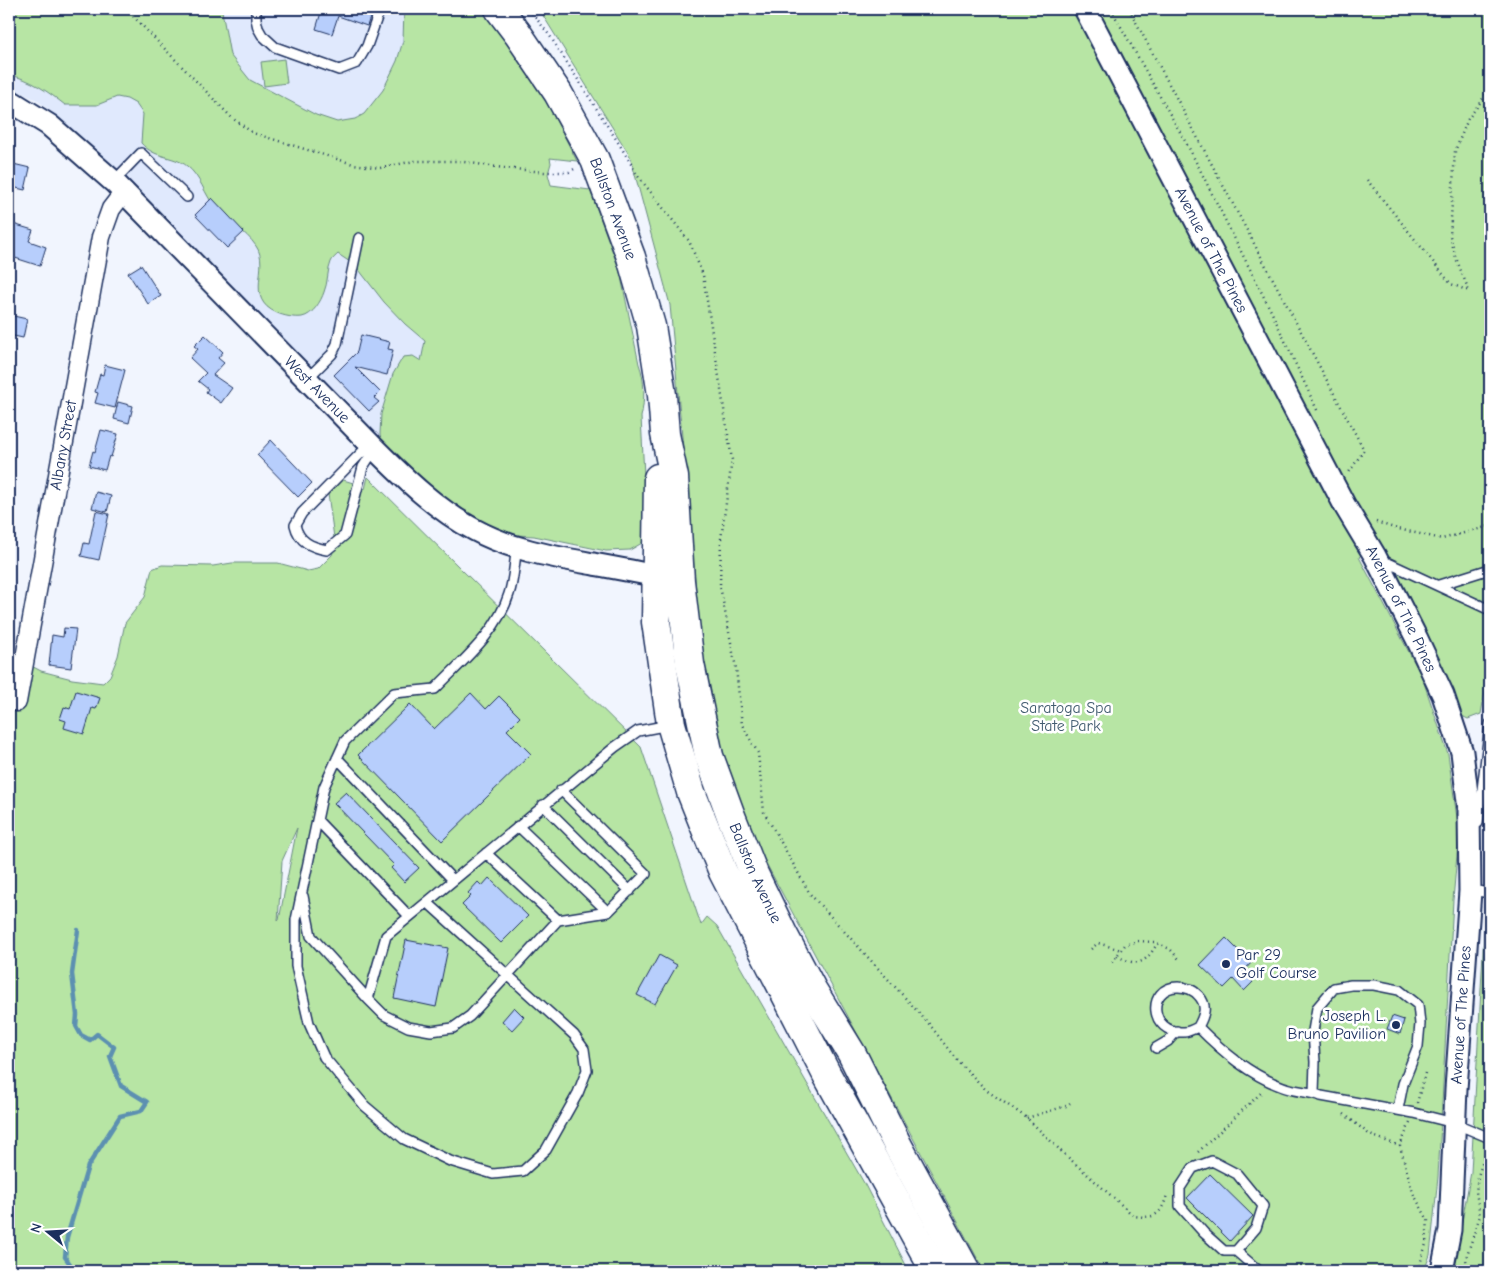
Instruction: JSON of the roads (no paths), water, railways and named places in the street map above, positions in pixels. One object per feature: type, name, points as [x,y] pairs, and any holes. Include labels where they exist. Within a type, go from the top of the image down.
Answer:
[{"type":"highway","name":"Ballston Avenue","points":[[499,9],[558,93],[595,160],[631,257],[651,326],[662,396],[665,434],[658,480],[668,578],[690,664],[709,756],[754,874],[812,989],[852,1054],[898,1146],[966,1271]]},
{"type":"highway","name":"Ballston Avenue","points":[[668,578],[656,622],[671,724],[691,792],[722,872],[827,1075],[935,1271]]},
{"type":"street","name":"Avenue of The Pines","points":[[1085,9],[1340,497],[1418,639],[1443,695],[1462,752],[1480,892],[1454,1123],[1450,1230],[1442,1271]]},
{"type":"street","name":"West Avenue","points":[[9,100],[49,124],[119,187],[372,447],[405,479],[438,506],[475,530],[516,548],[568,560],[668,578]]},
{"type":"street","name":"Albany Street","points":[[17,702],[101,237],[119,187]]},
{"type":"lane","points":[[256,9],[258,28],[262,35],[275,47],[339,70],[358,63],[367,46],[380,9]]},
{"type":"lane","points":[[119,187],[140,153],[187,197]]},
{"type":"lane","points":[[306,380],[332,354],[337,344],[359,238]]},
{"type":"lane","points":[[372,447],[363,467],[345,535],[327,550],[312,547],[298,534],[295,525],[298,519],[302,513],[372,447]]},
{"type":"lane","points":[[427,902],[507,976],[574,1034],[584,1049],[586,1070],[578,1093],[546,1150],[523,1171],[493,1174],[450,1160],[404,1139],[365,1106],[324,1057],[309,1023],[296,966],[296,920],[324,787],[345,741],[394,692],[435,689],[481,642],[498,620],[509,594],[516,548]]},
{"type":"lane","points":[[1374,556],[1490,610]]},
{"type":"lane","points":[[1439,585],[1490,569]]},
{"type":"lane","points":[[368,999],[386,936],[615,747],[638,731],[671,724]]},
{"type":"lane","points":[[1480,892],[1490,724]]},
{"type":"lane","points":[[337,758],[453,880]]},
{"type":"lane","points":[[302,891],[311,936],[384,1015],[408,1027],[431,1031],[453,1028],[470,1016],[558,920],[608,912],[646,874],[561,790]]},
{"type":"lane","points":[[543,805],[630,890]]},
{"type":"lane","points":[[317,820],[410,916]]},
{"type":"lane","points":[[518,826],[608,912]]},
{"type":"lane","points":[[486,853],[558,920]]},
{"type":"lane","points":[[1314,1093],[1314,1031],[1317,1008],[1334,988],[1351,985],[1374,985],[1399,990],[1418,1005],[1420,1024],[1418,1046],[1403,1084],[1398,1110]]},
{"type":"lane","points":[[1173,987],[1184,987],[1196,992],[1204,1001],[1205,1015],[1198,1027],[1185,1032],[1177,1032],[1166,1028],[1160,1023],[1155,1012],[1158,999],[1163,991],[1173,987]]},
{"type":"lane","points":[[1198,1027],[1217,1046],[1246,1068],[1266,1081],[1287,1089],[1398,1110],[1454,1123],[1490,1138]]},
{"type":"lane","points":[[1156,1048],[1168,1041],[1177,1032]]},
{"type":"lane","points":[[1236,1251],[1256,1228],[1263,1206],[1236,1174],[1212,1161],[1193,1168],[1180,1188],[1180,1206],[1204,1234],[1224,1251],[1236,1251],[1258,1271]]},
{"type":"waterway","points":[[75,1271],[65,1257],[67,1237],[88,1166],[120,1116],[141,1111],[147,1102],[121,1086],[110,1056],[114,1047],[97,1034],[90,1040],[81,1035],[76,1026],[77,1015],[72,974],[78,930]]},
{"type":"place","name":"Par 29 Golf Course","points":[[1226,964]]},
{"type":"place","name":"Joseph L. Bruno Pavilion","points":[[1396,1025]]},
{"type":"park label","name":"Saratoga Spa State Park","points":[[1066,717]]}]
